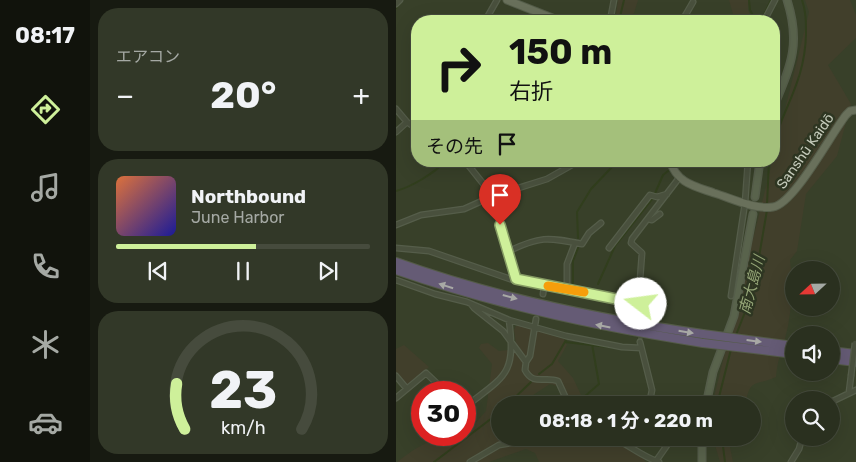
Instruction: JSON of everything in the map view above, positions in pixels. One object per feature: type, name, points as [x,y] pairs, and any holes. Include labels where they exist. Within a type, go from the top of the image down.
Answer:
[{"type":"highway","points":[[396,262],[478,288],[558,309],[703,339]]},
{"type":"highway","points":[[396,270],[459,290],[557,317],[703,339],[770,347],[785,346]]},
{"type":"highway","points":[[770,347],[785,351]]},
{"type":"highway","points":[[840,352],[856,354]]},
{"type":"highway","points":[[840,360],[856,362]]},
{"type":"main road","points":[[507,0],[545,15]]},
{"type":"main road","name":"Sanshū Kaidō","points":[[678,178],[687,184],[745,203],[771,208],[779,206],[792,195],[842,120],[850,111],[856,110]]},
{"type":"main road","points":[[673,167],[678,178]]},
{"type":"street","points":[[396,4],[400,0]]},
{"type":"street","points":[[488,15],[497,0]]},
{"type":"street","points":[[611,15],[614,0]]},
{"type":"street","points":[[767,15],[775,0]]},
{"type":"street","points":[[780,90],[794,54],[795,32],[787,0]]},
{"type":"street","points":[[685,15],[693,2]]},
{"type":"street","points":[[396,109],[411,124]]},
{"type":"street","points":[[396,132],[407,122]]},
{"type":"street","points":[[470,167],[493,196],[516,279]]},
{"type":"street","points":[[396,225],[422,215],[464,209],[493,196],[547,179],[568,167]]},
{"type":"street","points":[[730,296],[745,203],[748,167]]},
{"type":"street","points":[[755,197],[759,167]]},
{"type":"street","points":[[642,313],[642,296],[639,293],[638,280],[642,253],[631,243],[632,239],[668,194],[678,178]]},
{"type":"street","points":[[609,248],[650,195],[657,197],[668,194]]},
{"type":"street","points":[[648,219],[652,220],[660,214]]},
{"type":"street","points":[[708,396],[713,372],[734,316],[753,214]]},
{"type":"street","points":[[507,252],[526,243],[551,238],[582,244],[589,233],[601,224]]},
{"type":"street","points":[[567,288],[567,264],[575,243]]},
{"type":"street","points":[[396,248],[429,252],[510,279],[544,286],[567,288],[641,304]]},
{"type":"street","points":[[396,280],[435,294],[470,303],[508,320],[566,336],[622,347],[641,348]]},
{"type":"street","points":[[543,294],[544,286]]},
{"type":"street","points":[[470,303],[503,331],[526,362]]},
{"type":"street","points":[[536,319],[530,356],[526,362],[525,370],[532,378],[538,381],[552,379],[558,381],[565,396]]},
{"type":"street","points":[[476,399],[490,389],[511,362],[512,344],[508,320]]},
{"type":"street","points":[[640,342],[652,390],[651,396]]},
{"type":"street","points":[[849,392],[855,343]]},
{"type":"street","points":[[416,381],[426,373],[434,381]]},
{"type":"street","points":[[396,376],[407,389]]},
{"type":"street","points":[[396,398],[411,386]]},
{"type":"street","points":[[840,397],[856,390]]},
{"type":"street","points":[[470,462],[497,446]]},
{"type":"street","points":[[632,446],[654,461],[666,446]]},
{"type":"street","points":[[702,446],[702,462]]},
{"type":"street","points":[[791,462],[801,446]]},
{"type":"shaded area","points":[[618,0],[638,0],[632,15],[616,15]]},
{"type":"shaded area","points":[[729,0],[748,0],[750,15],[733,15]]},
{"type":"shaded area","points":[[805,0],[850,0],[856,15],[856,38],[828,65],[851,104],[837,156],[806,194],[797,251],[790,261],[785,261],[785,316],[789,316],[787,326],[785,326],[785,336],[776,377],[754,384],[751,386],[747,396],[714,396],[771,167],[780,167],[780,129],[809,12]]},
{"type":"shaded area","points":[[516,326],[521,326],[564,339],[567,345],[558,361],[573,378],[582,396],[564,396],[557,386],[550,384],[532,396],[491,396],[491,446],[623,446],[644,457],[645,462],[539,462],[535,453],[526,449],[489,462],[397,462],[421,446],[476,446],[476,422],[486,411],[492,364],[479,348],[481,344],[488,343],[499,351],[508,350],[516,344],[514,330]]},
{"type":"shaded area","points":[[404,345],[429,367],[414,381],[411,381],[408,386],[396,372],[396,349]]},
{"type":"shaded area","points":[[715,446],[730,446],[733,462],[720,462]]},
{"type":"waterway","points":[[396,8],[403,0]]},
{"type":"waterway","points":[[620,15],[624,0]]},
{"type":"waterway","points":[[749,0],[753,15]]},
{"type":"waterway","points":[[764,15],[771,0]]},
{"type":"waterway","name":"南大島川","points":[[780,124],[799,77],[805,50],[805,12],[802,0]]},
{"type":"waterway","points":[[396,191],[422,179],[438,167]]},
{"type":"waterway","points":[[578,238],[577,212],[591,189],[612,167]]},
{"type":"waterway","name":"南大島川","points":[[767,205],[769,167]]},
{"type":"waterway","points":[[598,284],[615,246],[653,198],[663,175],[668,171]]},
{"type":"waterway","name":"南大島川","points":[[736,335],[753,292],[767,210]]},
{"type":"waterway","points":[[573,283],[573,261],[578,248]]},
{"type":"waterway","points":[[539,374],[552,364],[566,340]]},
{"type":"waterway","points":[[565,342],[617,348]]},
{"type":"waterway","points":[[585,396],[599,384],[592,344]]},
{"type":"waterway","name":"南大島川","points":[[719,396],[731,349]]},
{"type":"waterway","points":[[516,396],[531,382]]},
{"type":"waterway","points":[[434,462],[491,419]]},
{"type":"waterway","name":"南大島川","points":[[723,446],[725,462]]},
{"type":"tunnel","points":[[640,342],[642,313]]},
{"type":"slow traffic","points":[[548,286],[584,292]]},
{"type":"route","points":[[500,225],[516,279],[641,304]]}]
